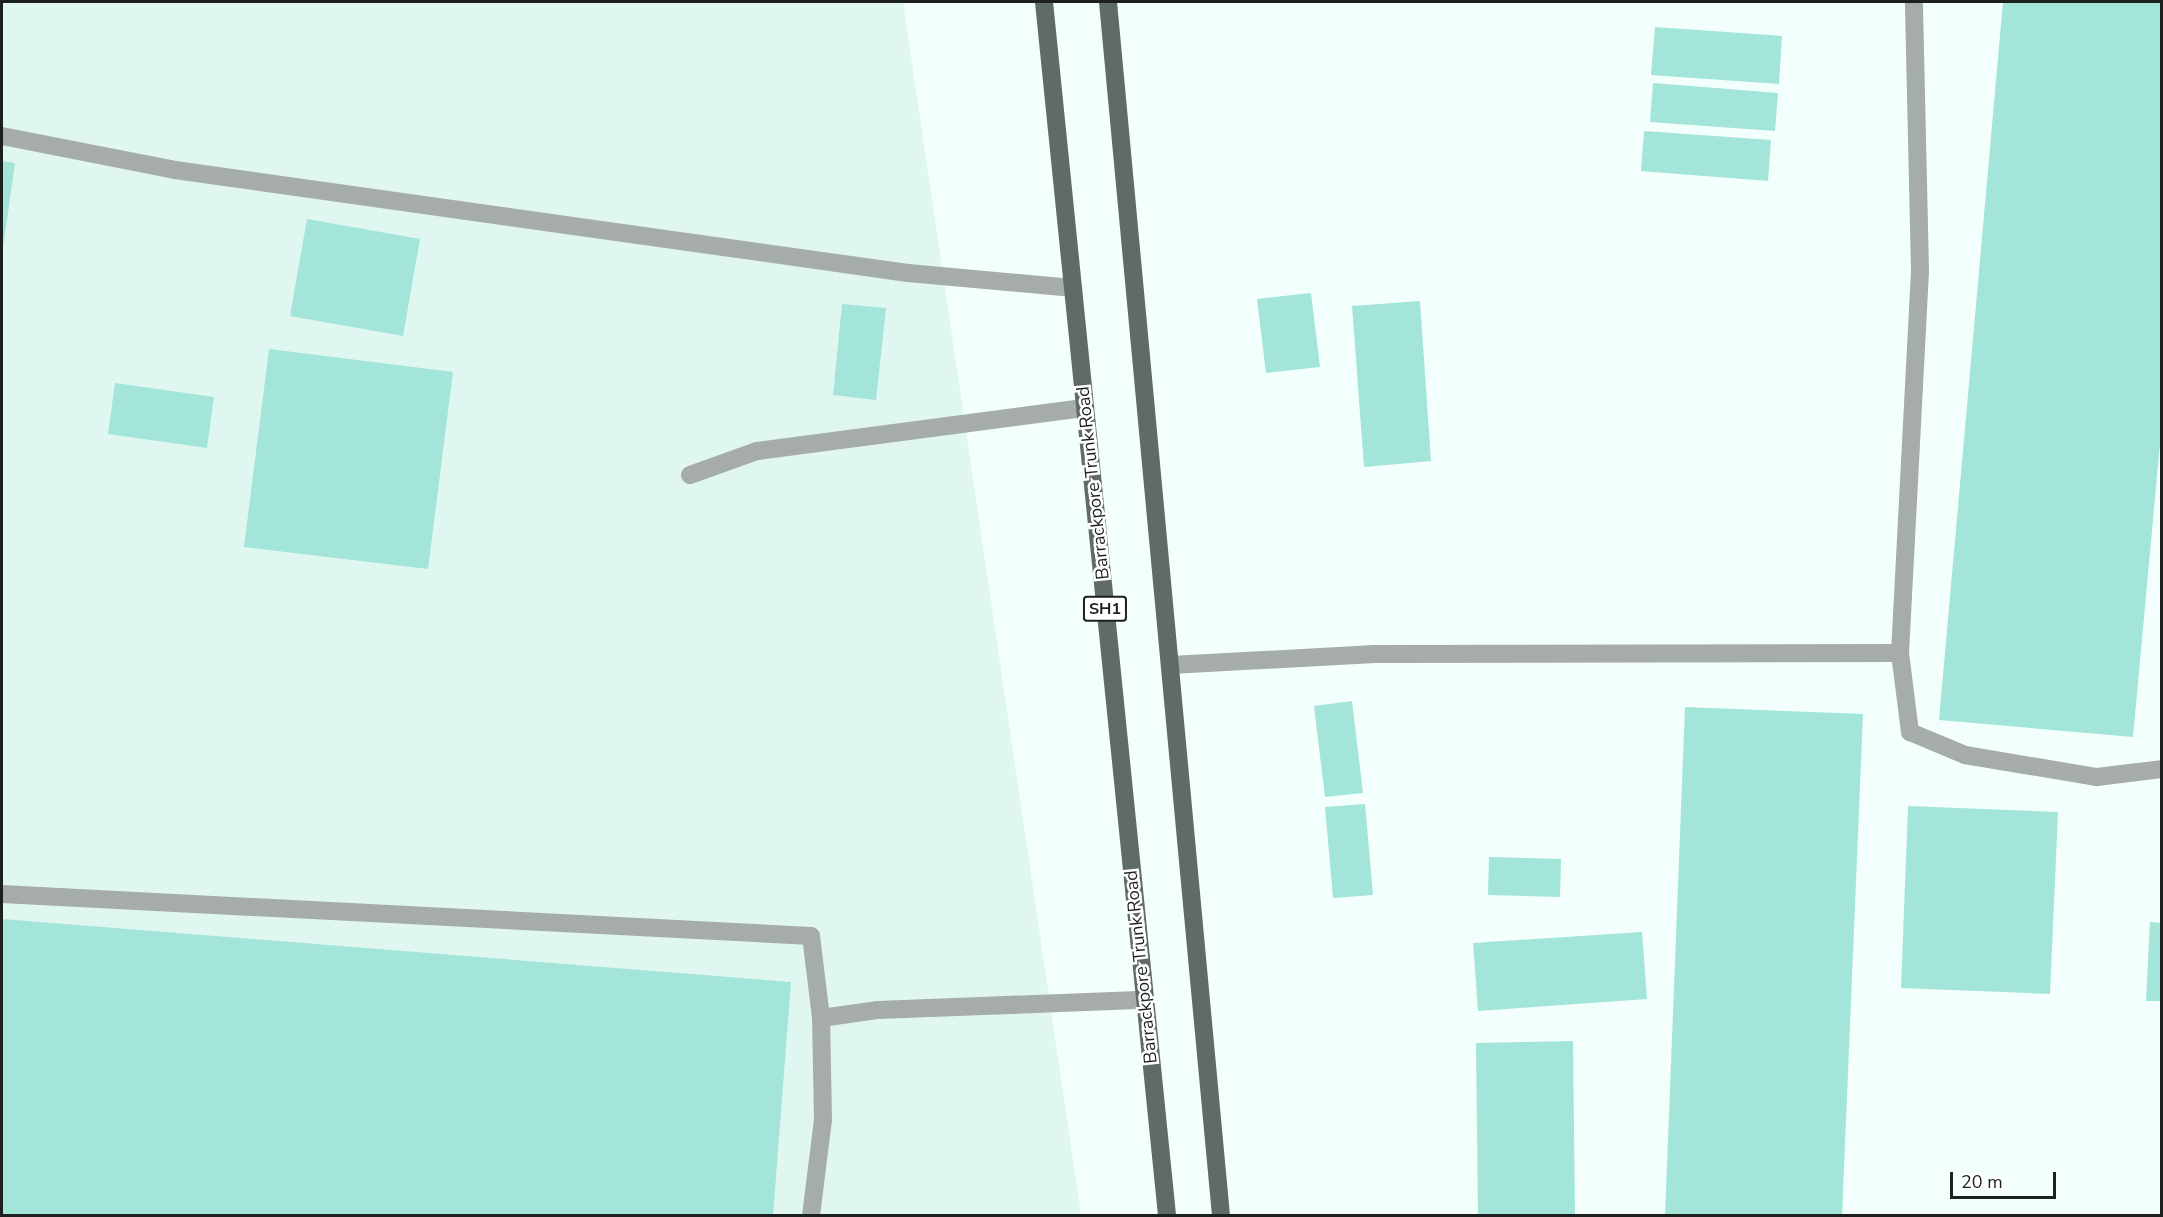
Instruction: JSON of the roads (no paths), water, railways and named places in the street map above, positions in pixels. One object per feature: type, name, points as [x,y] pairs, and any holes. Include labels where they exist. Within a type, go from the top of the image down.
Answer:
[{"type":"main road","name":"Barrackpore Trunk Road","points":[[1044,2],[1167,1215]]},
{"type":"main road","points":[[1108,2],[1221,1215]]},
{"type":"lane","points":[[1914,2],[1920,270],[1900,653],[1910,732],[1965,755],[2097,777],[2162,770]]},
{"type":"lane","points":[[2,136],[175,170],[908,273],[1073,288]]},
{"type":"lane","points":[[690,475],[757,451],[1085,408]]},
{"type":"lane","points":[[1171,665],[1375,654],[1900,653]]},
{"type":"lane","points":[[2,894],[812,936],[821,1018],[823,1120],[811,1215]]},
{"type":"lane","points":[[821,1018],[878,1010],[1144,999]]}]
